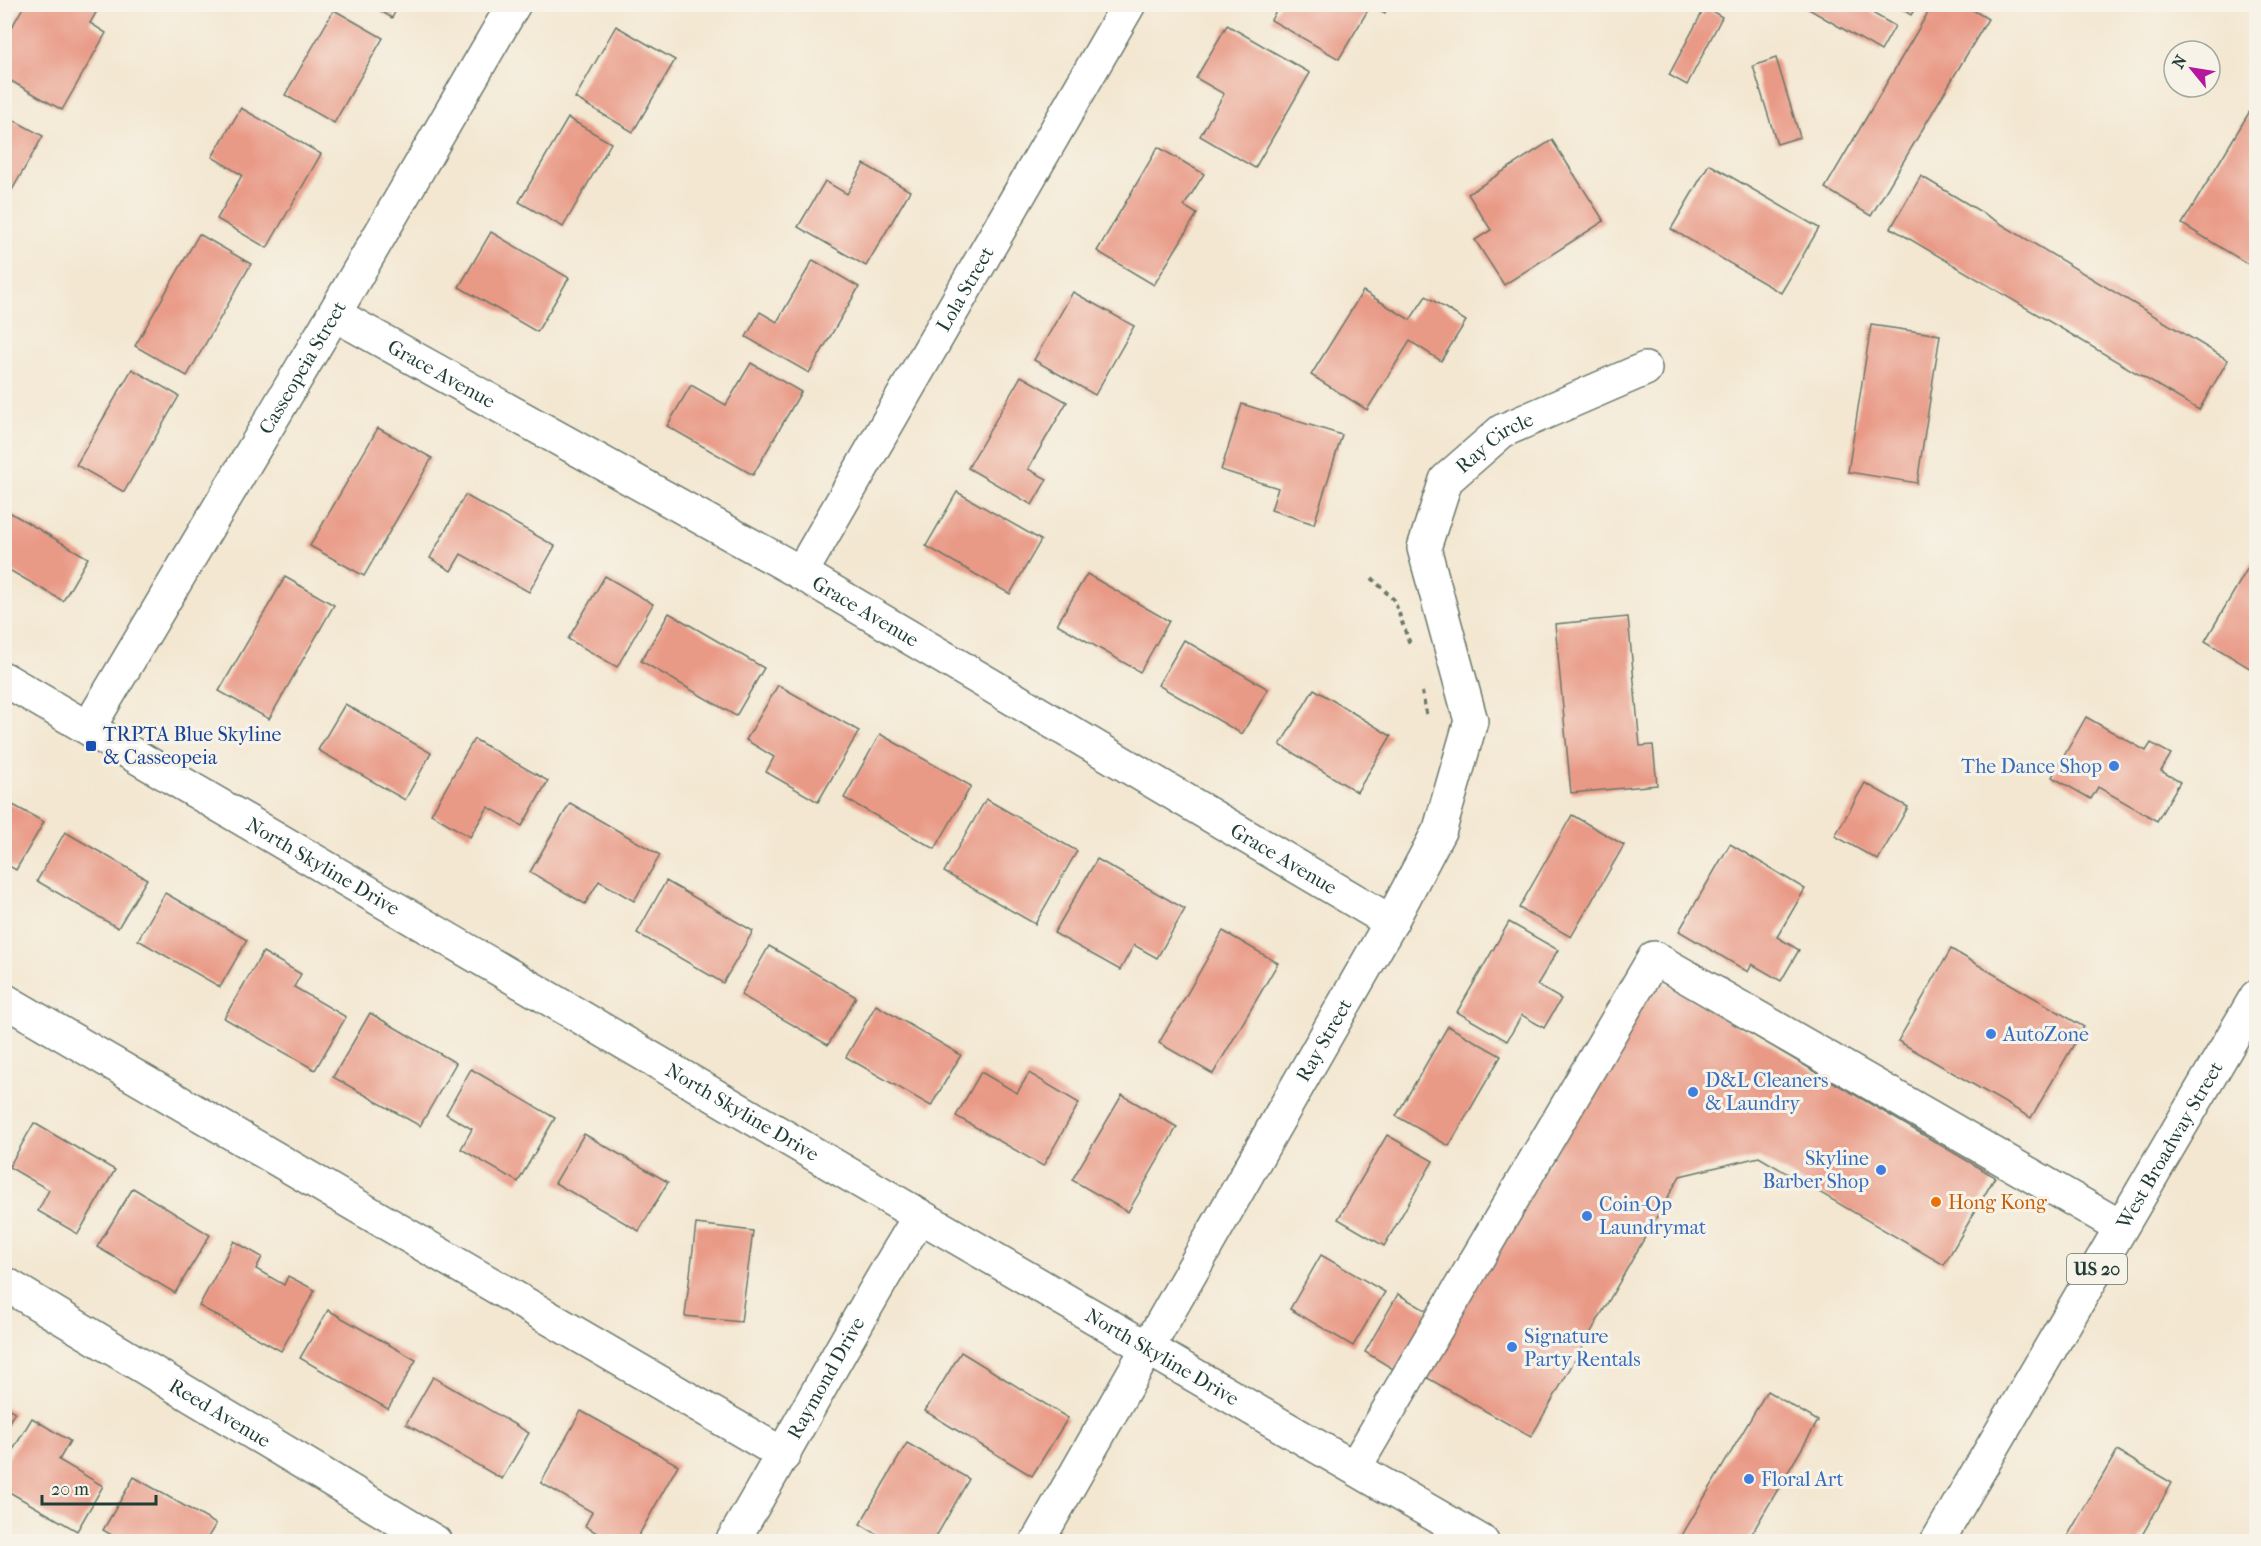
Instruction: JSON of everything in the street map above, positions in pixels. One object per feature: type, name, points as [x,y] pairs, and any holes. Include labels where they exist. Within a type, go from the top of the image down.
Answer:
[{"type":"street","name":"Casseopeia Street","points":[[89,728],[514,4]]},
{"type":"street","name":"Lola Street","points":[[801,573],[1129,4]]},
{"type":"street","name":"Grace Avenue","points":[[334,314],[801,573],[1391,922]]},
{"type":"street","name":"Ray Circle","points":[[1472,721],[1424,548],[1446,480],[1502,431],[1645,369]]},
{"type":"street","name":"North Skyline Drive","points":[[4,679],[1482,1542]]},
{"type":"street","name":"Ray Street","points":[[1037,1542],[1391,922],[1440,829],[1472,721]]},
{"type":"street","points":[[1354,1467],[1654,958],[2121,1227]]},
{"type":"street","name":"West Broadway Street","points":[[1937,1542],[2256,997]]},
{"type":"street","points":[[4,1000],[784,1455]]},
{"type":"street","name":"Raymond Drive","points":[[732,1542],[920,1215]]},
{"type":"street","name":"Reed Avenue","points":[[4,1283],[435,1542]]},
{"type":"path","points":[[1372,578],[1394,600],[1414,655]]},
{"type":"path","points":[[1422,687],[1427,718]]},
{"type":"building","points":[[25,4],[101,4],[90,23],[106,33],[62,110],[4,77],[4,41]]},
{"type":"building","points":[[369,4],[399,4],[392,18]]},
{"type":"building","points":[[1280,4],[1389,4],[1385,13],[1371,5],[1339,59],[1271,20]]},
{"type":"building","points":[[1800,4],[1857,4],[1895,26],[1881,51]]},
{"type":"building","points":[[1893,4],[1918,4],[1911,15]]},
{"type":"building","points":[[1933,4],[1963,4],[1988,19],[1871,216],[1825,188]]},
{"type":"building","points":[[1705,7],[1722,17],[1687,85],[1669,75]]},
{"type":"building","points":[[334,10],[383,38],[334,123],[285,95]]},
{"type":"building","points":[[1227,25],[1310,73],[1255,168],[1200,136],[1224,94],[1196,78]]},
{"type":"building","points":[[616,26],[675,60],[633,132],[575,98]]},
{"type":"building","points":[[1776,58],[1800,137],[1777,144],[1753,66]]},
{"type":"building","points":[[2256,101],[2256,269],[2182,224]]},
{"type":"building","points":[[241,108],[321,154],[267,248],[217,219],[242,175],[212,157]]},
{"type":"building","points":[[4,115],[43,136],[4,204]]},
{"type":"building","points":[[568,118],[611,143],[563,227],[519,202]]},
{"type":"building","points":[[1552,140],[1604,221],[1504,285],[1475,240],[1491,230],[1468,194]]},
{"type":"building","points":[[1158,147],[1204,174],[1184,206],[1197,214],[1154,285],[1097,251]]},
{"type":"building","points":[[864,164],[910,191],[866,266],[798,227],[825,181],[847,194]]},
{"type":"building","points":[[1709,164],[1819,228],[1781,293],[1671,229]]},
{"type":"building","points":[[1921,176],[2228,360],[2199,410],[1891,228]]},
{"type":"building","points":[[491,232],[569,278],[537,332],[459,287]]},
{"type":"building","points":[[199,234],[251,264],[187,376],[135,346]]},
{"type":"building","points":[[813,260],[859,287],[809,373],[746,337],[760,312],[777,322]]},
{"type":"building","points":[[1363,291],[1410,320],[1426,296],[1466,321],[1441,361],[1410,341],[1367,410],[1311,375]]},
{"type":"building","points":[[1073,292],[1134,326],[1095,395],[1034,360]]},
{"type":"building","points":[[1871,325],[1940,335],[1917,483],[1848,472]]},
{"type":"building","points":[[751,363],[801,392],[753,475],[667,426],[691,385],[726,405]]},
{"type":"building","points":[[132,369],[179,396],[124,492],[76,465]]},
{"type":"building","points":[[1021,376],[1067,402],[1028,469],[1047,479],[1032,505],[968,468]]},
{"type":"building","points":[[1242,404],[1342,435],[1314,524],[1271,510],[1278,488],[1221,470]]},
{"type":"building","points":[[378,428],[432,458],[364,576],[310,546]]},
{"type":"building","points":[[957,492],[1041,540],[1010,594],[926,546]]},
{"type":"building","points":[[465,495],[555,546],[529,592],[461,554],[451,571],[430,558]]},
{"type":"building","points":[[4,509],[88,558],[63,601],[4,567]]},
{"type":"building","points":[[2256,554],[2256,672],[2205,641]]},
{"type":"building","points":[[1087,574],[1169,621],[1140,672],[1057,624]]},
{"type":"building","points":[[605,576],[653,604],[617,667],[568,639]]},
{"type":"building","points":[[285,577],[334,605],[269,719],[219,691]]},
{"type":"building","points":[[669,613],[764,668],[736,716],[641,661]]},
{"type":"building","points":[[1628,617],[1640,746],[1653,745],[1657,785],[1571,793],[1555,624]]},
{"type":"building","points":[[1184,640],[1268,689],[1242,734],[1158,685]]},
{"type":"building","points":[[778,685],[859,731],[818,802],[766,772],[774,757],[746,740]]},
{"type":"building","points":[[1314,689],[1391,736],[1357,792],[1280,745]]},
{"type":"building","points":[[345,704],[431,753],[405,800],[318,750]]},
{"type":"building","points":[[2086,717],[2146,751],[2151,743],[2171,754],[2161,771],[2180,782],[2157,821],[2098,787],[2091,799],[2052,777]]},
{"type":"building","points":[[880,734],[971,786],[935,849],[844,798]]},
{"type":"building","points":[[474,739],[548,781],[522,826],[488,807],[470,837],[431,814]]},
{"type":"building","points":[[1865,783],[1908,807],[1878,860],[1835,836]]},
{"type":"building","points":[[986,799],[1077,851],[1035,924],[944,872]]},
{"type":"building","points":[[4,800],[44,822],[16,870],[4,863]]},
{"type":"building","points":[[570,803],[660,855],[634,901],[599,881],[585,904],[530,872]]},
{"type":"building","points":[[1572,815],[1624,845],[1571,937],[1519,908]]},
{"type":"building","points":[[65,832],[147,879],[118,928],[37,881]]},
{"type":"building","points":[[1730,844],[1805,889],[1777,937],[1799,950],[1781,981],[1752,964],[1748,972],[1679,931]]},
{"type":"building","points":[[1097,859],[1185,909],[1157,958],[1134,945],[1120,970],[1054,933]]},
{"type":"building","points":[[666,881],[753,931],[723,983],[637,933]]},
{"type":"building","points":[[165,893],[247,940],[220,987],[138,940]]},
{"type":"building","points":[[1509,922],[1558,950],[1537,985],[1561,999],[1544,1028],[1522,1015],[1507,1041],[1457,1012]]},
{"type":"building","points":[[1223,931],[1278,963],[1213,1074],[1159,1043]]},
{"type":"building","points":[[769,946],[856,997],[828,1045],[741,995]]},
{"type":"building","name":"AutoZone","points":[[1951,949],[2084,1027],[2031,1118],[1898,1041]]},
{"type":"building","points":[[263,952],[301,974],[294,987],[346,1017],[315,1070],[224,1018]]},
{"type":"building","points":[[1656,978],[1995,1177],[1944,1265],[1759,1157],[1680,1176],[1531,1437],[1424,1376]]},
{"type":"building","points":[[876,1005],[961,1055],[931,1106],[846,1057]]},
{"type":"building","points":[[370,1013],[456,1063],[420,1126],[333,1077]]},
{"type":"building","points":[[1448,1026],[1501,1056],[1449,1146],[1396,1116]]},
{"type":"building","points":[[471,1069],[555,1118],[518,1182],[461,1149],[472,1129],[446,1114]]},
{"type":"building","points":[[981,1072],[1017,1093],[1029,1073],[1079,1103],[1043,1166],[956,1116]]},
{"type":"building","points":[[1122,1095],[1177,1127],[1128,1212],[1072,1180]]},
{"type":"building","points":[[34,1123],[115,1170],[78,1234],[38,1211],[49,1190],[9,1167]]},
{"type":"building","points":[[584,1134],[668,1182],[639,1231],[555,1183]]},
{"type":"building","points":[[1387,1135],[1433,1161],[1384,1246],[1338,1219]]},
{"type":"building","points":[[133,1188],[210,1235],[175,1293],[97,1247]]},
{"type":"building","points":[[696,1224],[753,1231],[741,1322],[685,1316]]},
{"type":"building","points":[[234,1241],[262,1257],[256,1269],[284,1285],[288,1276],[315,1290],[281,1351],[199,1306]]},
{"type":"building","points":[[1321,1255],[1385,1292],[1353,1346],[1290,1309]]},
{"type":"building","points":[[1398,1294],[1437,1317],[1403,1375],[1365,1352]]},
{"type":"building","points":[[328,1310],[416,1360],[388,1409],[300,1358]]},
{"type":"building","points":[[961,1352],[1068,1418],[1032,1476],[925,1411]]},
{"type":"building","points":[[433,1377],[529,1433],[502,1479],[406,1424]]},
{"type":"building","name":"Floral Art","points":[[1767,1391],[1818,1421],[1747,1542],[1688,1542],[1681,1537]]},
{"type":"building","points":[[4,1406],[15,1412],[4,1430]]},
{"type":"building","points":[[581,1411],[678,1465],[635,1542],[612,1542],[585,1526],[592,1512],[541,1483]]},
{"type":"building","points":[[32,1418],[70,1441],[59,1460],[103,1486],[77,1531],[4,1489],[4,1465]]},
{"type":"building","points":[[907,1443],[969,1479],[933,1542],[890,1542],[860,1524]]},
{"type":"building","points":[[2117,1451],[2172,1483],[2138,1542],[2064,1542]]},
{"type":"building","points":[[134,1477],[216,1524],[205,1542],[123,1542],[103,1530]]},
{"type":"place","name":"TRPTA Blue Skyline & Casseopeia","points":[[91,746]]},
{"type":"place","name":"The Dance Shop","points":[[2114,766]]},
{"type":"place","name":"AutoZone","points":[[1991,1034]]},
{"type":"place","name":"D&L Cleaners & Laundry","points":[[1693,1092]]},
{"type":"place","name":"Skyline Barber Shop","points":[[1881,1170]]},
{"type":"place","name":"Hong Kong","points":[[1936,1202]]},
{"type":"place","name":"Coin-Op Laundrymat","points":[[1587,1216]]},
{"type":"place","name":"Signature Party Rentals","points":[[1512,1347]]},
{"type":"place","name":"Floral Art","points":[[1749,1479]]}]
